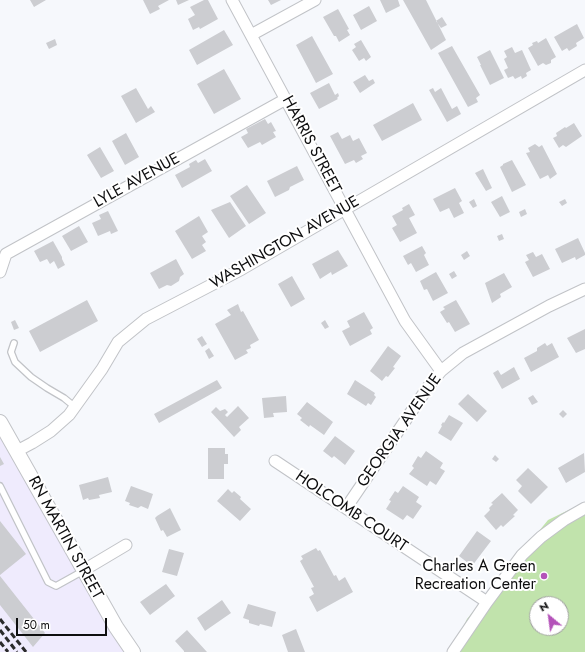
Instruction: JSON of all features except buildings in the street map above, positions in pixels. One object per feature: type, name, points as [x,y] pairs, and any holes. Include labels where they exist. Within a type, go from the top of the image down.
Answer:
[{"type":"street","name":"HARRIS STREET","points":[[232,0],[405,321],[441,371]]},
{"type":"street","points":[[251,35],[314,0]]},
{"type":"street","name":"WASHINGTON AVENUE","points":[[17,452],[51,430],[69,415],[102,369],[118,342],[146,319],[242,269],[585,70]]},
{"type":"street","name":"LYLE AVENUE","points":[[0,272],[6,254],[286,99]]},
{"type":"street","name":"GEORGIA AVENUE","points":[[346,508],[428,387],[441,371],[463,353],[549,306],[585,289]]},
{"type":"street","name":"RN MARTIN STREET","points":[[0,422],[116,627],[133,652]]},
{"type":"street","name":"HOLCOMB COURT","points":[[275,461],[487,602]]},
{"type":"street","points":[[453,652],[487,602],[522,555],[541,537],[564,520],[585,508]]},
{"type":"street","points":[[84,570],[126,545]]},
{"type":"lane","points":[[14,343],[11,352],[15,362],[31,377],[64,398],[75,407]]},
{"type":"lane","points":[[0,486],[48,582],[56,586],[84,570]]},
{"type":"shaded area","points":[[0,432],[135,652],[0,652]]},
{"type":"green space","name":"Charles A Green Recreation Center","points":[[585,502],[585,652],[451,652],[467,619],[548,520]]},
{"type":"railway","points":[[0,619],[26,652]]},
{"type":"railway","points":[[0,630],[17,652]]},
{"type":"railway","points":[[0,642],[8,652]]},
{"type":"place","name":"Charles A Green Recreation Center","points":[[544,576]]}]
